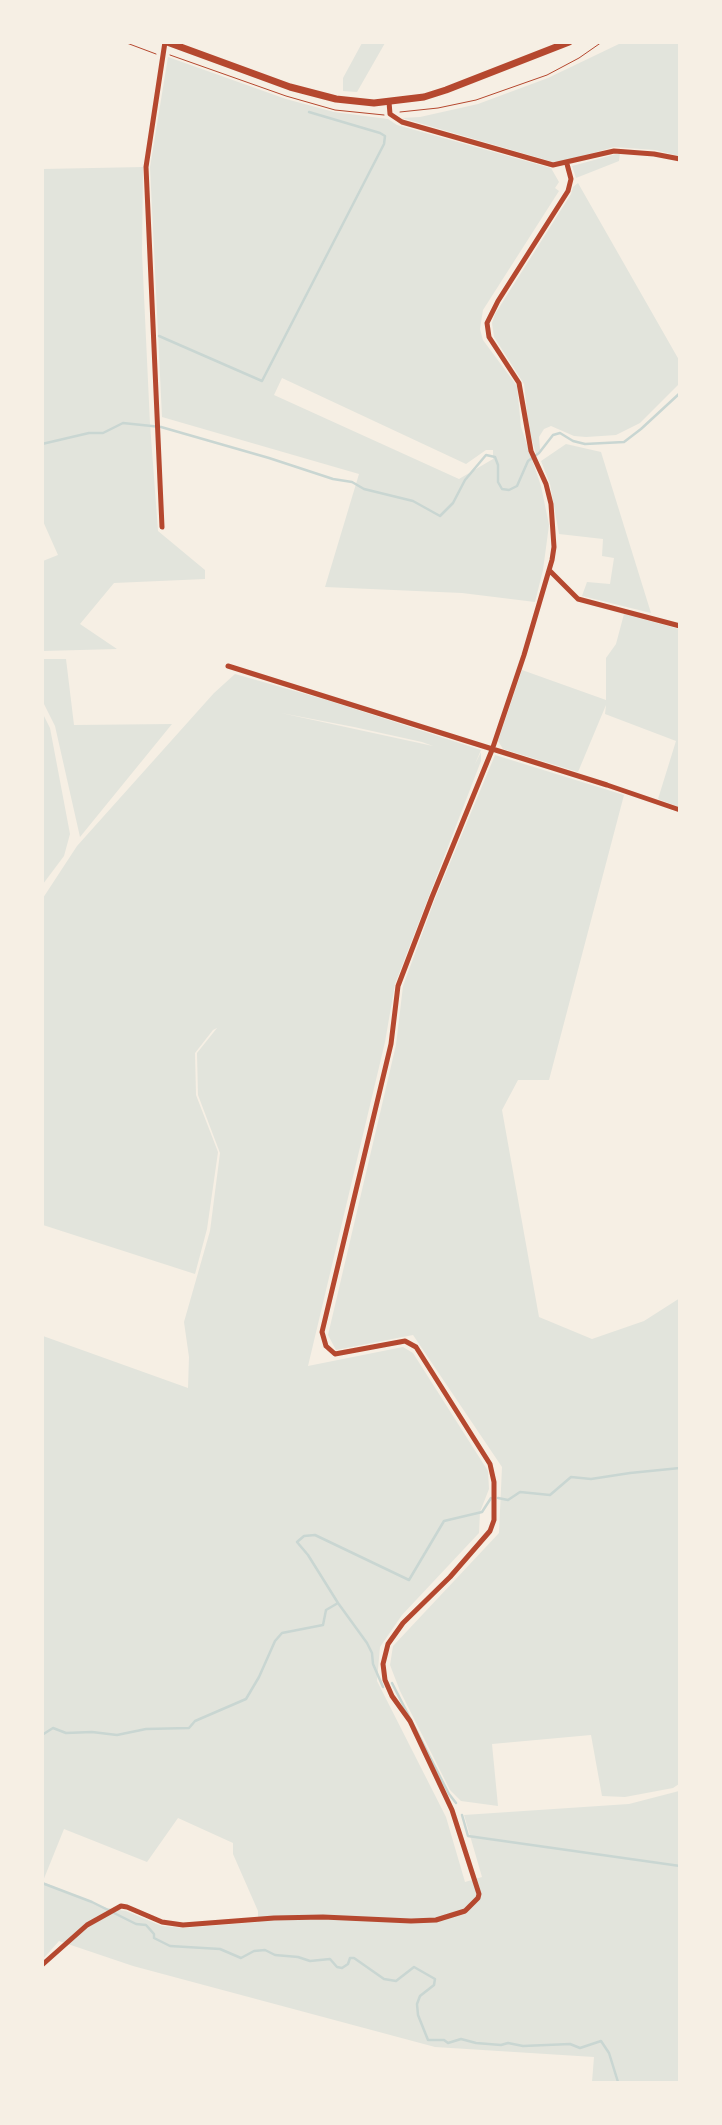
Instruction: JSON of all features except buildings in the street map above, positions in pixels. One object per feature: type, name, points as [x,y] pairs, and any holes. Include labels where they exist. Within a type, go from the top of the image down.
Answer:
[{"type":"main road","points":[[166,42],[290,87],[336,99],[389,102],[424,97],[446,90],[569,42]]},
{"type":"street","points":[[162,527],[146,167],[166,42]]},
{"type":"street","points":[[389,102],[390,114],[402,122],[553,165],[567,164],[614,151],[654,154],[680,159]]},
{"type":"street","points":[[42,1965],[69,1939],[100,1917],[116,1908],[126,1906],[162,1922],[183,1925],[294,1917],[411,1921],[436,1920],[465,1911],[478,1898],[479,1894],[452,1810],[410,1721],[392,1696],[385,1680],[383,1664],[388,1644],[403,1623],[450,1577],[490,1531],[494,1520],[494,1482],[490,1464],[416,1347],[405,1341],[335,1354],[326,1346],[322,1332],[391,1044],[398,986],[492,750],[549,570],[554,547],[552,512],[546,484],[531,451],[519,383],[489,337],[487,323],[498,300],[568,191],[571,179],[567,164]]},
{"type":"street","points":[[549,570],[578,599],[680,626]]},
{"type":"street","points":[[228,666],[342,700],[680,810]]},
{"type":"path","points":[[390,114],[476,100],[547,75],[580,58],[602,42]]},
{"type":"shaded area","points":[[362,43],[385,43],[357,92],[343,91],[343,78]]},
{"type":"shaded area","points":[[621,43],[679,43],[679,156],[655,150],[614,147],[565,161],[553,162],[402,118],[420,117],[478,104],[548,78]]},
{"type":"shaded area","points":[[168,57],[286,99],[334,112],[388,119],[397,125],[551,168],[559,182],[555,188],[559,191],[483,310],[480,329],[483,340],[517,386],[521,427],[541,486],[549,525],[543,570],[535,602],[462,593],[325,587],[359,474],[162,417],[150,167]],"holes":[[[282,378],[466,464],[486,450],[493,450],[493,459],[459,479],[274,395]]]},
{"type":"shaded area","points":[[620,153],[619,161],[576,178],[572,166]]},
{"type":"shaded area","points":[[143,167],[142,253],[150,424],[158,531],[205,570],[205,579],[114,583],[80,624],[117,649],[43,651],[43,561],[58,555],[42,519],[43,169]]},
{"type":"shaded area","points":[[578,183],[679,360],[679,384],[640,423],[616,435],[574,436],[551,426],[544,429],[539,437],[540,450],[536,454],[529,429],[524,384],[494,337],[492,323],[495,314],[571,194],[573,187]]},
{"type":"shaded area","points":[[566,444],[601,452],[651,613],[582,596],[587,582],[610,584],[614,558],[602,556],[603,539],[559,534],[550,484],[541,461]]},
{"type":"shaded area","points":[[624,614],[679,629],[679,807],[658,799],[676,741],[605,714],[606,705],[578,772],[503,749],[498,741],[522,670],[606,700],[606,658],[616,644]]},
{"type":"shaded area","points":[[43,659],[66,659],[74,725],[172,724],[80,837],[55,726],[43,702]]},
{"type":"shaded area","points":[[235,674],[330,701],[481,750],[475,764],[481,752],[481,761],[395,984],[385,1042],[308,1366],[403,1347],[413,1353],[488,1471],[489,1489],[480,1512],[479,1533],[402,1615],[380,1647],[377,1681],[446,1817],[465,1882],[482,1877],[464,1815],[629,1804],[679,1791],[679,2082],[592,2082],[594,2057],[435,2047],[133,1966],[59,1941],[43,1959],[43,1882],[107,1908],[126,1911],[162,1926],[184,1928],[258,1922],[258,1911],[233,1854],[233,1843],[178,1818],[147,1862],[64,1829],[43,1881],[43,1336],[188,1388],[189,1357],[184,1322],[210,1231],[220,1153],[198,1095],[197,1053],[217,1028],[213,1030],[195,1053],[196,1095],[218,1152],[207,1229],[195,1274],[43,1225],[43,898],[77,846],[214,693]],"holes":[[[281,713],[422,742],[433,746]]]},
{"type":"shaded area","points":[[43,714],[50,728],[70,834],[64,856],[43,884]]},
{"type":"shaded area","points":[[495,755],[624,795],[549,1080],[518,1080],[502,1110],[539,1317],[592,1339],[644,1321],[680,1298],[679,1784],[673,1788],[625,1797],[602,1796],[591,1735],[492,1744],[498,1806],[461,1801],[450,1790],[400,1691],[390,1665],[393,1646],[499,1533],[502,1467],[413,1335],[336,1350],[328,1335],[396,1045],[403,986],[435,899]]},
{"type":"waterway","points":[[159,336],[262,381],[384,144],[385,136],[380,133],[309,112]]},
{"type":"waterway","points":[[42,444],[89,433],[103,433],[123,423],[161,427],[269,458],[333,479],[352,482],[364,489],[413,501],[440,516],[453,503],[465,480],[486,455],[495,457],[498,465],[498,482],[502,489],[509,490],[517,486],[528,461],[539,453],[553,435],[560,433],[573,441],[585,444],[624,442],[680,393]]},
{"type":"waterway","points":[[498,1498],[508,1500],[520,1492],[550,1495],[571,1477],[591,1479],[680,1468]]},
{"type":"waterway","points":[[338,1603],[308,1555],[297,1542],[304,1536],[315,1535],[409,1580],[444,1521],[482,1512],[491,1498]]},
{"type":"waterway","points":[[42,1735],[53,1728],[66,1733],[92,1732],[117,1735],[146,1729],[189,1728],[195,1721],[246,1699],[259,1677],[275,1641],[282,1633],[323,1625],[326,1610],[338,1603],[367,1643],[372,1653],[373,1664],[383,1687]]},
{"type":"waterway","points":[[392,1683],[449,1794],[456,1803]]},
{"type":"waterway","points":[[462,1815],[468,1836],[680,1866]]},
{"type":"waterway","points":[[42,1883],[92,1902],[136,1924],[146,1925],[154,1934],[154,1938],[170,1946],[220,1949],[241,1958],[254,1951],[265,1950],[275,1955],[298,1957],[310,1961],[330,1959],[337,1967],[342,1968],[348,1964],[350,1958],[354,1958],[384,1979],[396,1981],[414,1967],[435,1979],[434,1985],[420,1996],[417,2004],[418,2015],[428,2040],[444,2040],[448,2043],[461,2039],[476,2043],[501,2045],[508,2043],[523,2046],[570,2044],[580,2048],[601,2041],[609,2053],[618,2082]]}]
